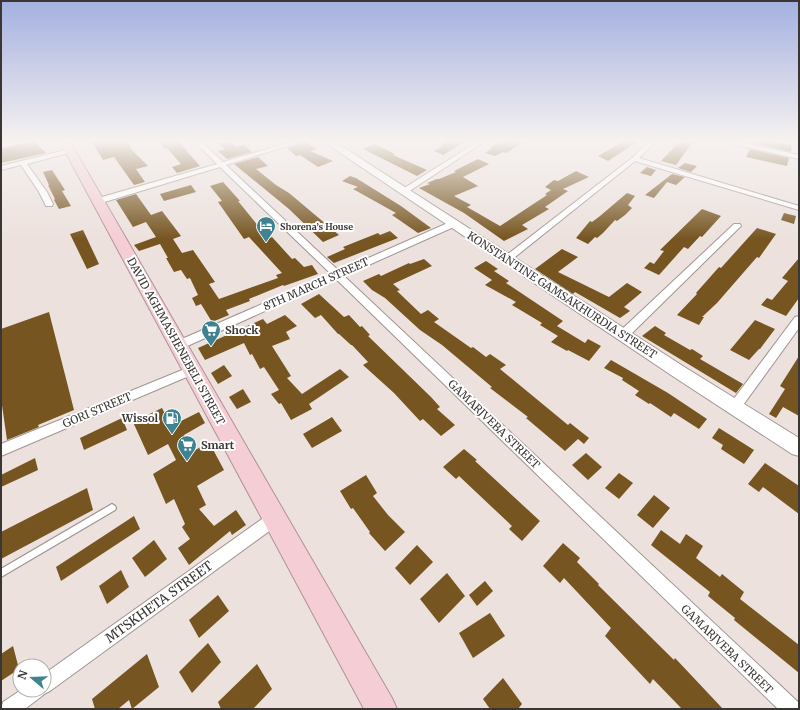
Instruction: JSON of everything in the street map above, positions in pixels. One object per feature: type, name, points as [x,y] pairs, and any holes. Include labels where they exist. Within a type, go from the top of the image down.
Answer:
[{"type":"highway","name":"DAVID AGHMASHENEBELI STREET","points":[[83,173],[381,709]]},
{"type":"main road","name":"KONSTANTINE GAMSAKHURDIA STREET","points":[[378,173],[622,336],[799,448]]},
{"type":"street","points":[[30,173],[49,204]]},
{"type":"street","points":[[98,201],[191,173]]},
{"type":"street","name":"GAMARJVEBA STREET","points":[[231,173],[791,709]]},
{"type":"street","points":[[405,190],[432,173]]},
{"type":"street","points":[[507,258],[616,173]]},
{"type":"street","points":[[682,173],[799,208]]},
{"type":"street","name":"8TH MARCH STREET","points":[[179,345],[453,224]]},
{"type":"street","points":[[622,336],[737,226]]},
{"type":"street","points":[[734,408],[799,320]]},
{"type":"street","name":"GORI STREET","points":[[1,450],[192,370]]},
{"type":"street","name":"MTSKHETA STREET","points":[[52,679],[274,519]]},
{"type":"street","points":[[10,709],[25,698]]},
{"type":"lane","points":[[1,572],[112,508]]},
{"type":"building","points":[[44,173],[54,173],[65,190],[62,191],[71,206],[59,209]]},
{"type":"building","points":[[126,173],[139,173],[145,182],[134,185]]},
{"type":"building","points":[[245,173],[261,173],[289,193],[339,235],[323,242],[289,209]]},
{"type":"building","points":[[411,173],[422,173],[417,176]]},
{"type":"building","points":[[453,173],[471,173],[463,177],[478,186],[454,196],[471,205],[467,207],[500,226],[547,195],[545,194],[551,190],[545,187],[554,180],[558,181],[572,173],[581,173],[589,177],[563,189],[568,191],[545,207],[549,209],[522,225],[528,229],[504,241],[464,213],[419,188],[430,184],[427,183]]},
{"type":"building","points":[[640,173],[653,173],[651,176]]},
{"type":"building","points":[[672,174],[685,177],[676,185],[667,182],[654,198],[645,195]]},
{"type":"building","points":[[350,176],[356,178],[401,206],[431,228],[418,233],[392,215],[396,213],[353,189],[358,187],[342,181]]},
{"type":"building","points":[[223,182],[240,201],[238,201],[263,232],[270,238],[272,237],[292,259],[295,258],[304,267],[312,265],[318,274],[284,286],[283,285],[249,299],[250,301],[226,310],[229,315],[212,322],[201,304],[196,306],[192,298],[198,295],[190,278],[187,279],[181,270],[174,272],[160,244],[139,251],[134,245],[156,237],[146,222],[133,227],[116,200],[136,194],[151,215],[162,211],[181,236],[173,239],[182,253],[193,250],[215,282],[209,284],[219,299],[278,278],[276,275],[282,273],[249,237],[244,239],[218,202],[222,201],[210,186]]},
{"type":"building","points":[[191,185],[196,192],[164,201],[160,194]]},
{"type":"building","points":[[627,193],[635,196],[628,205],[632,208],[625,215],[617,221],[615,220],[603,233],[597,238],[595,237],[588,244],[576,238],[590,221],[592,222],[600,216]]},
{"type":"building","points":[[702,209],[721,216],[702,237],[700,236],[688,249],[684,247],[659,275],[644,268],[650,262],[654,264],[664,251],[660,250]]},
{"type":"building","points":[[784,213],[796,216],[794,224],[781,220]]},
{"type":"building","points":[[757,228],[776,234],[759,258],[757,257],[717,303],[702,317],[704,317],[699,325],[677,315],[697,294],[696,293],[719,267],[721,268]]},
{"type":"building","points":[[83,230],[99,264],[87,269],[70,234]]},
{"type":"building","points":[[390,231],[398,238],[334,263],[327,257],[345,249],[343,247],[378,233],[380,235]]},
{"type":"building","points":[[562,249],[578,257],[558,272],[609,297],[627,283],[642,292],[624,307],[630,311],[620,318],[575,292],[573,294],[535,269]]},
{"type":"building","points":[[799,258],[799,298],[786,316],[761,305],[767,298],[772,300],[788,281],[782,278]]},
{"type":"building","points":[[424,259],[432,266],[393,284],[400,290],[397,291],[421,314],[428,310],[439,319],[434,322],[471,348],[473,347],[486,357],[490,354],[506,365],[500,369],[568,425],[570,423],[589,438],[584,444],[578,439],[565,451],[526,418],[528,417],[490,388],[492,387],[442,345],[420,330],[385,298],[372,290],[363,281],[379,274],[381,276],[409,263],[410,264]]},
{"type":"building","points":[[486,261],[498,269],[494,271],[509,281],[506,283],[563,321],[557,326],[585,343],[588,339],[601,346],[589,361],[551,342],[558,336],[540,325],[542,323],[512,305],[516,302],[485,285],[492,280],[474,268]]},
{"type":"building","points":[[319,294],[344,317],[349,315],[360,327],[362,326],[370,335],[368,336],[431,397],[440,407],[437,409],[455,425],[441,436],[423,419],[420,421],[394,393],[363,365],[368,362],[352,345],[338,334],[321,315],[315,318],[301,304]]},
{"type":"building","points":[[49,312],[74,410],[38,425],[39,427],[7,440],[1,398],[1,329]]},
{"type":"building","points":[[285,315],[297,326],[286,332],[290,339],[272,346],[291,376],[287,378],[302,394],[340,369],[349,377],[309,404],[312,409],[291,420],[281,403],[279,404],[271,394],[279,390],[264,367],[260,369],[244,343],[205,360],[198,348],[263,319],[267,324]]},
{"type":"building","points":[[755,320],[775,329],[760,349],[749,360],[730,350]]},
{"type":"building","points":[[655,326],[666,333],[664,335],[703,356],[700,359],[743,384],[736,393],[642,336]]},
{"type":"building","points":[[799,356],[799,416],[783,407],[776,418],[769,414],[785,389],[780,386]]},
{"type":"building","points":[[611,360],[668,393],[707,419],[699,429],[674,413],[671,417],[650,403],[649,404],[635,395],[639,391],[622,380],[623,378],[604,368]]},
{"type":"building","points":[[224,365],[232,376],[218,384],[211,373]]},
{"type":"building","points":[[243,389],[251,402],[237,409],[229,397]]},
{"type":"building","points":[[162,408],[171,426],[199,412],[205,423],[184,435],[192,452],[209,442],[224,470],[197,486],[206,505],[199,509],[214,526],[236,510],[246,525],[232,535],[230,531],[189,565],[178,548],[190,539],[182,527],[185,524],[174,499],[166,504],[153,474],[176,460],[168,444],[148,455],[133,422]]},
{"type":"building","points":[[332,417],[342,431],[312,448],[303,434]]},
{"type":"building","points":[[122,418],[127,430],[84,450],[80,438]]},
{"type":"building","points":[[719,428],[754,450],[744,464],[721,449],[723,445],[712,438]]},
{"type":"building","points":[[464,449],[540,521],[522,541],[509,529],[512,526],[459,476],[456,479],[443,467]]},
{"type":"building","points":[[586,453],[602,467],[588,480],[572,465]]},
{"type":"building","points":[[35,458],[38,470],[1,487],[1,475]]},
{"type":"building","points":[[765,463],[799,486],[799,514],[763,487],[759,492],[748,484]]},
{"type":"building","points":[[619,473],[633,483],[619,499],[605,488]]},
{"type":"building","points":[[366,475],[377,493],[373,496],[388,515],[405,532],[385,551],[369,533],[370,532],[353,508],[351,509],[340,491]]},
{"type":"building","points":[[87,488],[93,510],[1,559],[1,532]]},
{"type":"building","points":[[654,495],[670,508],[653,528],[637,515]]},
{"type":"building","points":[[134,516],[140,529],[61,581],[56,567]]},
{"type":"building","points":[[661,530],[680,544],[686,534],[703,546],[696,558],[720,577],[722,574],[744,592],[740,599],[799,645],[799,673],[734,620],[735,618],[708,596],[710,592],[651,545]]},
{"type":"building","points":[[154,540],[167,559],[145,577],[132,558]]},
{"type":"building","points":[[563,543],[580,558],[577,562],[599,584],[598,585],[674,660],[675,658],[723,709],[682,709],[653,679],[650,684],[605,636],[611,628],[564,578],[560,583],[543,566]]},
{"type":"building","points":[[417,545],[433,562],[410,585],[395,568]]},
{"type":"building","points":[[121,570],[129,587],[107,604],[99,586]]},
{"type":"building","points":[[447,573],[465,596],[439,623],[420,599]]},
{"type":"building","points":[[485,581],[493,591],[477,606],[469,595]]},
{"type":"building","points":[[218,595],[229,611],[199,638],[189,620]]},
{"type":"building","points":[[490,613],[505,636],[473,658],[459,633]]},
{"type":"building","points":[[208,643],[221,662],[192,693],[179,672]]},
{"type":"building","points":[[13,646],[16,658],[12,658],[12,674],[1,681],[1,654]]},
{"type":"building","points":[[147,654],[159,687],[132,709],[129,700],[118,709],[95,709],[92,699]]},
{"type":"building","points":[[257,664],[272,689],[253,709],[221,709],[218,702]]},
{"type":"building","points":[[503,678],[522,704],[518,709],[490,709],[483,699]]},
{"type":"place","name":"Shorena’s House","points":[[266,243]]},
{"type":"place","name":"Shock","points":[[211,347]]},
{"type":"place","name":"Wissol","points":[[172,435]]},
{"type":"place","name":"Smart","points":[[187,462]]}]
